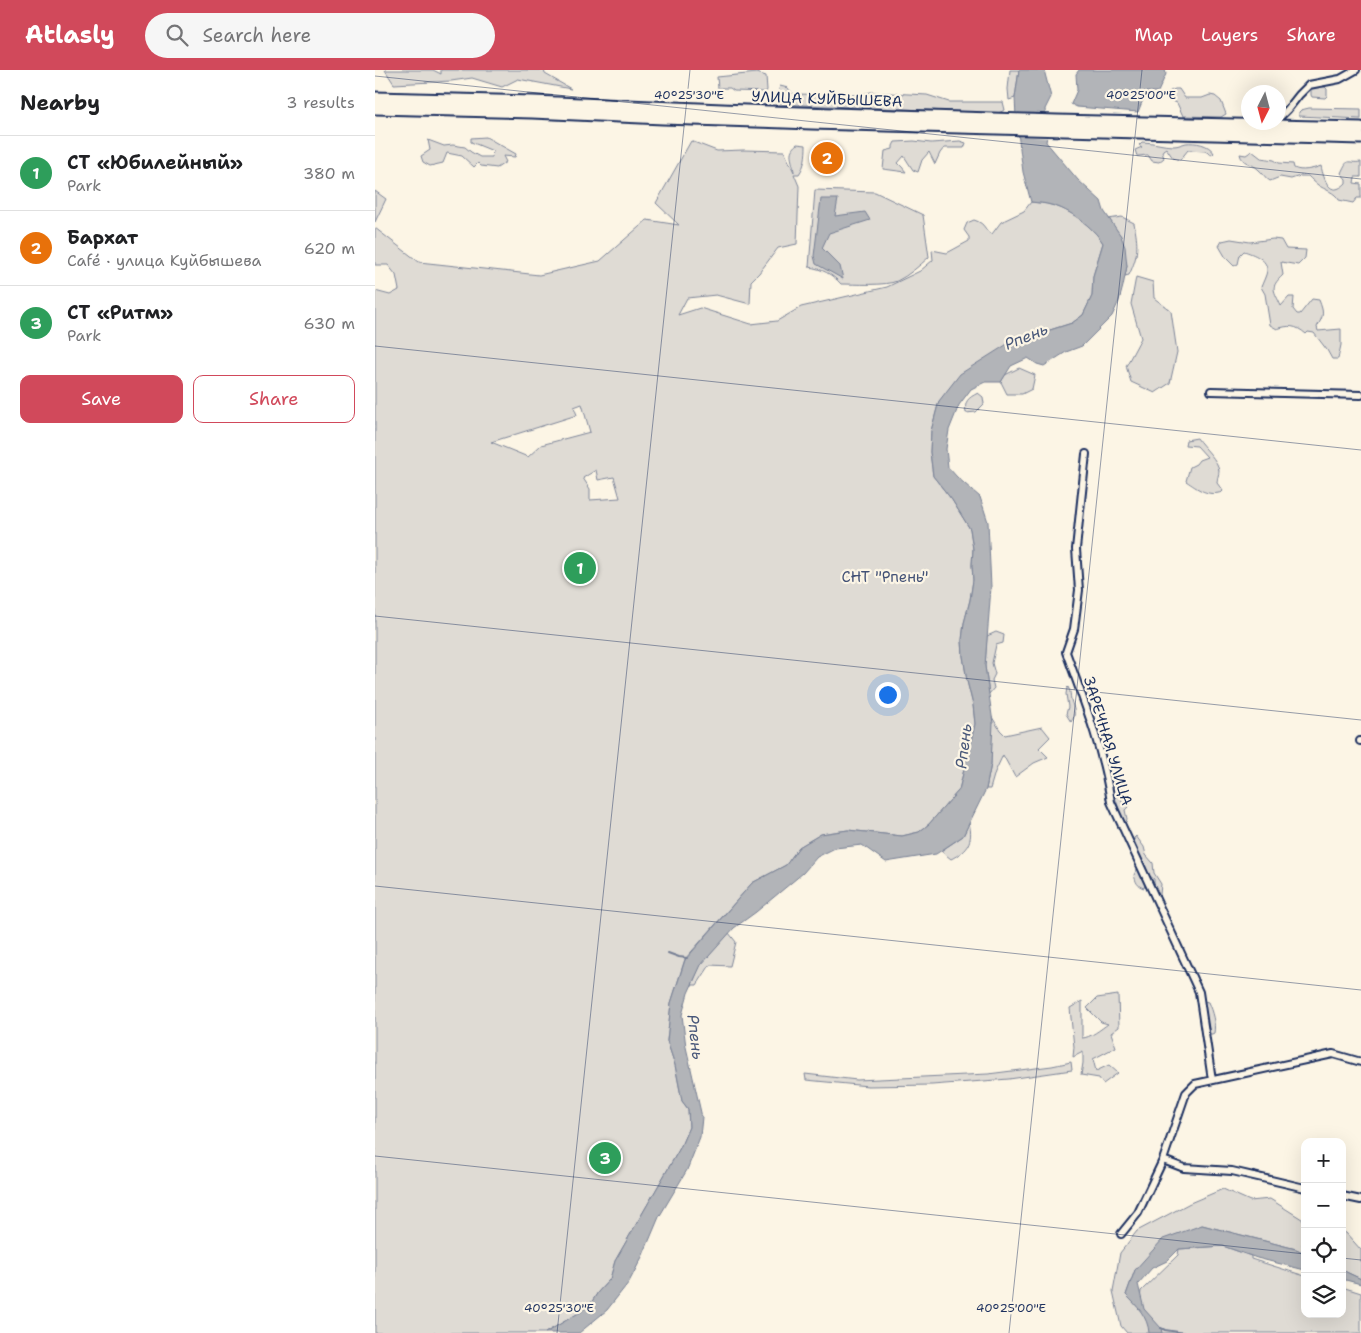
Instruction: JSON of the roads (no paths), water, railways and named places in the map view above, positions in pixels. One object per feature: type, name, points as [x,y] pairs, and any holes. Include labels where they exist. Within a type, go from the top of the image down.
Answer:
[{"type":"highway","name":"УЛИЦА КУЙБЫШЕВА","points":[[375,98],[533,102],[1009,124]]},
{"type":"highway","name":"УЛИЦА КУЙБЫШЕВА","points":[[375,108],[663,118],[1009,124]]},
{"type":"highway","points":[[1009,124],[1361,138]]},
{"type":"highway","points":[[1057,126],[1235,124],[1361,128]]},
{"type":"street","points":[[1286,111],[1309,85],[1340,79],[1356,70]]},
{"type":"street","points":[[1235,124],[1241,123]]},
{"type":"street","points":[[1211,391],[1361,394]]},
{"type":"street","name":"ЗАРЕЧНАЯ УЛИЦА","points":[[1086,454],[1076,549],[1079,590],[1074,630],[1066,652],[1092,721],[1109,786],[1111,802],[1199,992],[1212,1080]]},
{"type":"street","points":[[1121,1234],[1138,1213],[1163,1160],[1186,1093],[1195,1084],[1333,1054],[1361,1062]]},
{"type":"street","points":[[1163,1160],[1184,1168],[1231,1171],[1301,1187]]},
{"type":"street","points":[[1346,1197],[1361,1200]]},
{"type":"waterway","points":[[668,953],[687,958]]},
{"type":"waterway","points":[[1161,1328],[1185,1333]]},
{"type":"place","name":"Бархат","points":[[827,158]]},
{"type":"place","name":"СТ «Юбилейный»","points":[[580,568]]},
{"type":"place","name":"СТ «Ритм»","points":[[605,1158]]},
{"type":"water label","name":"Рпень","points":[[1026,336]]},
{"type":"water label","name":"Рпень","points":[[963,746]]},
{"type":"water label","name":"Рпень","points":[[696,1037]]},
{"type":"park label","name":"СНТ \"Рпень\"","points":[[885,577]]}]
